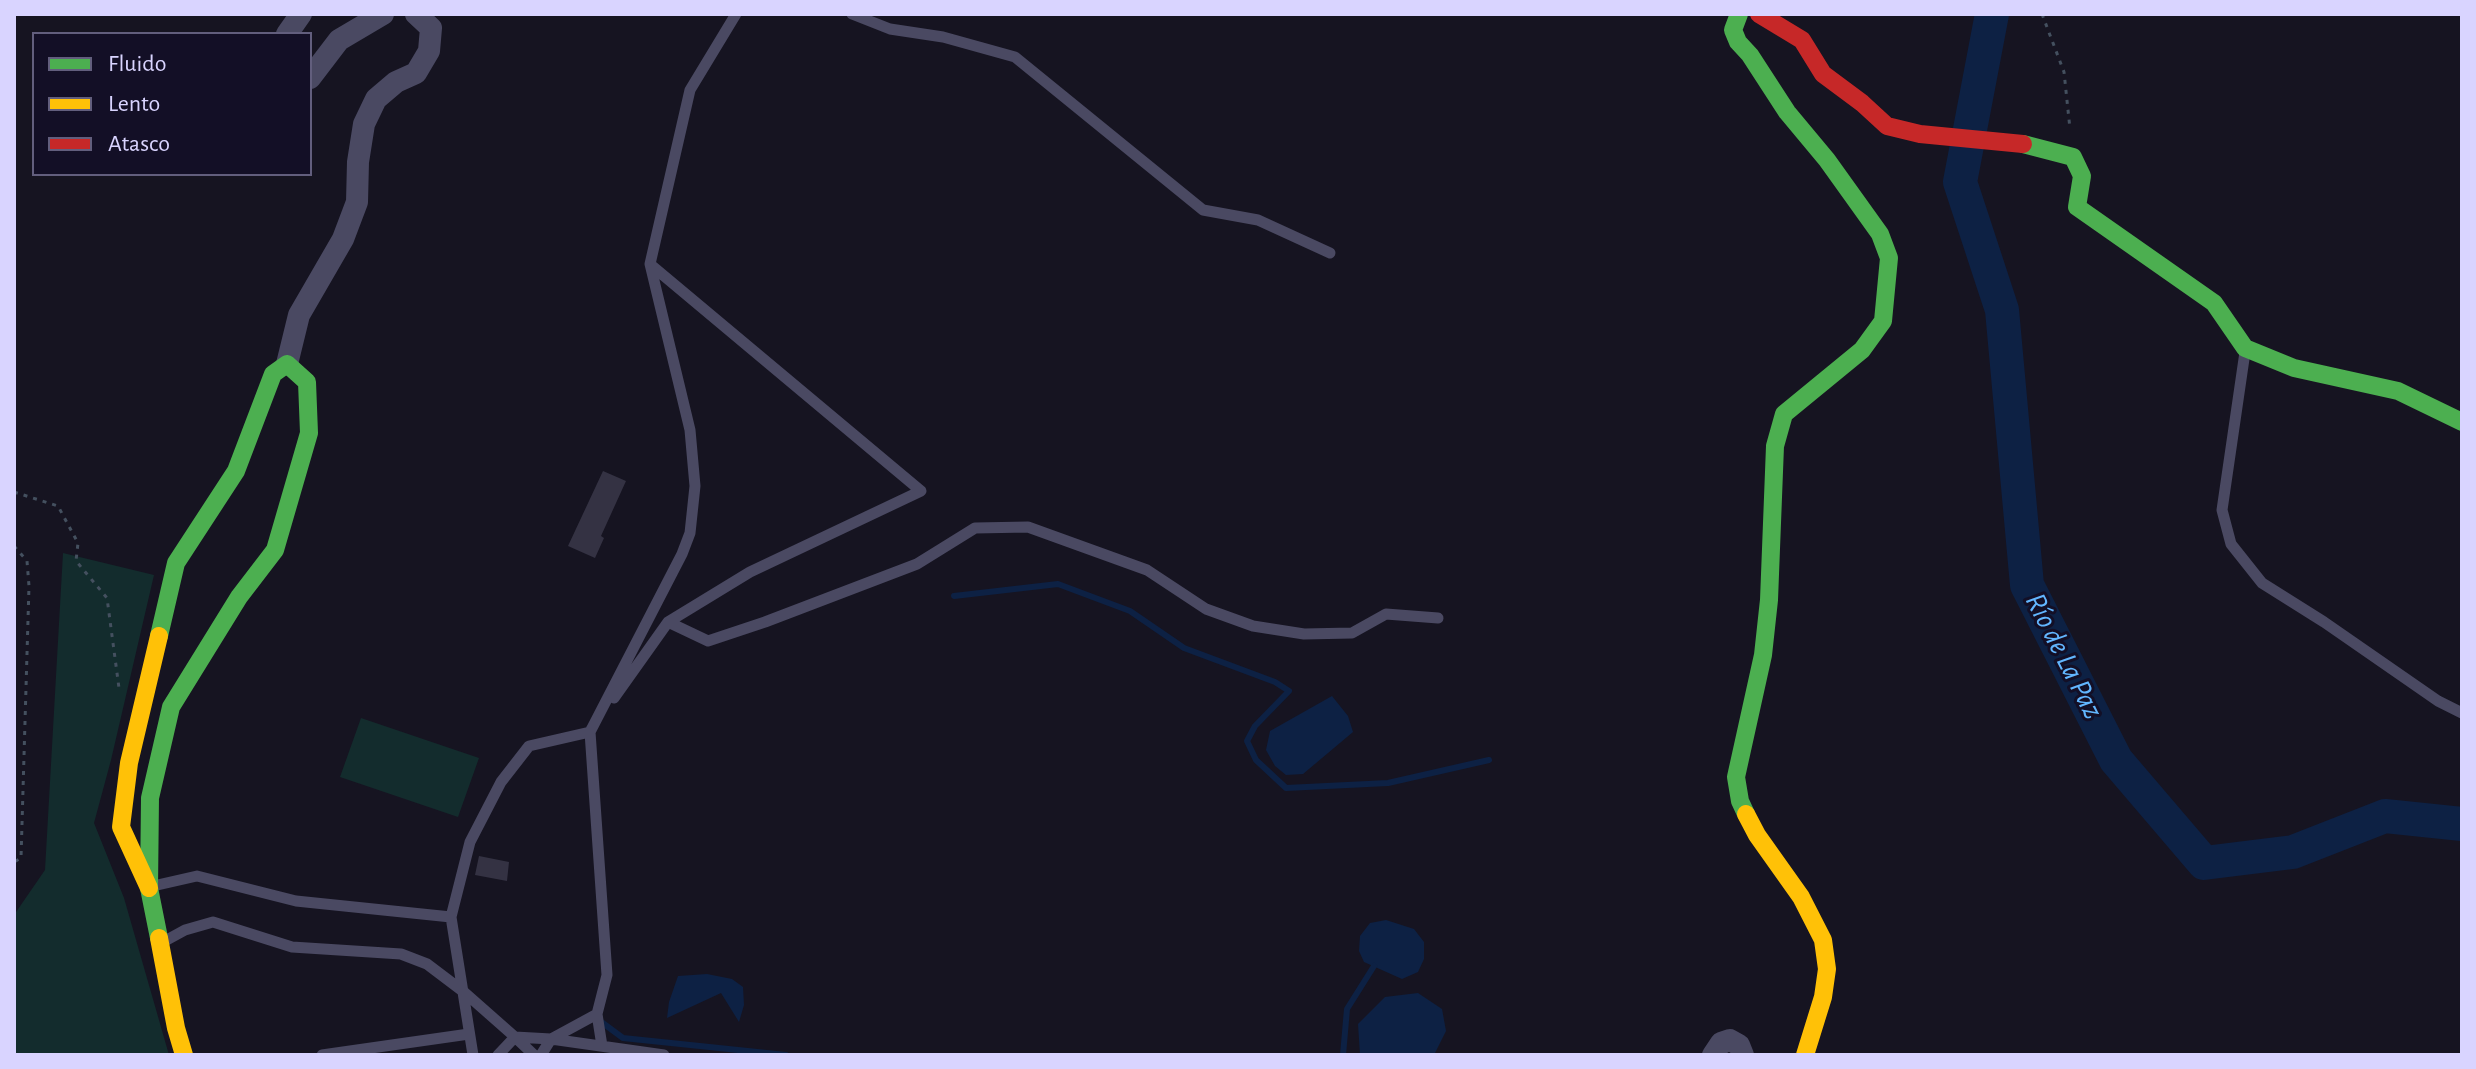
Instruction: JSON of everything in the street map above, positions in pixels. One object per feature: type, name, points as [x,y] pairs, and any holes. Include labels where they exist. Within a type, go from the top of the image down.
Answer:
[{"type":"street","points":[[288,32],[301,14]]},
{"type":"street","points":[[312,75],[339,40],[383,14]]},
{"type":"street","points":[[149,888],[121,827],[129,763],[176,563],[236,471],[273,374],[287,364],[299,315],[343,239],[357,202],[358,162],[364,124],[376,99],[396,82],[416,73],[429,51],[431,28],[416,14]]},
{"type":"street","points":[[1739,14],[1733,30],[1738,42],[1880,234],[1889,258],[1883,321],[1862,350],[1784,414],[1775,446],[1769,600],[1763,655],[1736,777],[1740,801],[1757,835],[1801,897],[1823,940],[1827,969],[1823,997],[1805,1055]]},
{"type":"street","points":[[1759,14],[1802,40],[1823,74],[1887,126],[1920,134],[2027,144],[2073,157],[2082,176],[2077,207],[2214,303],[2245,348],[2294,368],[2398,391],[2462,422]]},
{"type":"street","points":[[184,1055],[149,888],[150,798],[171,707],[239,597],[275,550],[309,433],[307,382],[287,364]]},
{"type":"street","points":[[1713,1055],[1721,1043],[1730,1040],[1739,1045],[1743,1055]]},
{"type":"lane","points":[[602,1046],[597,1014],[607,975],[590,732],[682,554],[690,533],[695,486],[690,430],[650,264],[690,90],[736,14]]},
{"type":"lane","points":[[852,14],[890,29],[943,37],[1015,57],[1203,210],[1258,220],[1330,253]]},
{"type":"lane","points":[[473,1055],[451,917],[470,842],[501,782],[529,746],[590,732],[668,622],[750,572],[921,491],[650,264]]},
{"type":"lane","points":[[2245,348],[2222,510],[2231,544],[2262,583],[2438,701],[2462,713]]},
{"type":"lane","points":[[668,622],[708,641],[917,564],[975,528],[1028,527],[1147,570],[1206,609],[1253,626],[1304,634],[1352,633],[1386,614],[1438,618]]},
{"type":"lane","points":[[149,888],[197,876],[296,901],[451,917]]},
{"type":"lane","points":[[159,944],[185,930],[213,922],[292,947],[401,954],[427,964],[464,992],[534,1055]]},
{"type":"lane","points":[[541,1055],[551,1039],[597,1014]]},
{"type":"lane","points":[[322,1055],[469,1034]]},
{"type":"lane","points":[[498,1055],[515,1037],[664,1055]]},
{"type":"path","points":[[2042,14],[2064,72],[2073,157]]},
{"type":"path","points":[[14,492],[58,506],[78,543],[76,561],[107,598],[119,688]]},
{"type":"path","points":[[14,546],[27,561],[29,586],[21,858],[14,862]]},
{"type":"green space","points":[[63,553],[154,575],[94,823],[124,898],[169,1055],[14,1055],[14,915],[45,870]]},
{"type":"green space","points":[[361,718],[479,758],[458,817],[340,777]]},
{"type":"water","points":[[1332,696],[1348,716],[1353,732],[1303,774],[1286,775],[1275,766],[1266,750],[1270,731]]},
{"type":"water","points":[[1386,920],[1414,929],[1424,942],[1424,959],[1418,972],[1402,979],[1364,962],[1359,951],[1360,936],[1370,923]]},
{"type":"water","points":[[707,974],[732,979],[743,987],[744,1005],[739,1022],[721,993],[667,1018],[678,976]]},
{"type":"water","points":[[1418,993],[1442,1009],[1446,1031],[1434,1055],[1360,1055],[1358,1024],[1385,997]]},
{"type":"building","points":[[603,471],[626,481],[601,536],[604,538],[595,558],[568,546]]},
{"type":"building","points":[[479,856],[509,862],[507,881],[475,875]]},
{"type":"waterway","name":"Río de La Paz","points":[[1992,14],[1960,182],[2002,310],[2027,585],[2116,760],[2204,863],[2293,852],[2385,816],[2462,824]]},
{"type":"waterway","points":[[954,596],[1058,584],[1130,611],[1184,648],[1275,682],[1289,691],[1255,726],[1247,741],[1256,760],[1286,788],[1388,783],[1489,760]]},
{"type":"waterway","points":[[1343,1055],[1347,1009],[1374,966]]},
{"type":"waterway","points":[[600,1021],[623,1038],[786,1055]]},
{"type":"traffic: fast","points":[[1739,14],[1733,30],[1738,42],[1880,234],[1889,258],[1883,321],[1862,350],[1784,414],[1775,446],[1769,600],[1763,655],[1736,777],[1740,801],[1746,814]]},
{"type":"traffic: fast","points":[[2023,144],[2073,157],[2082,176],[2077,207],[2214,303],[2245,348],[2294,368],[2398,391],[2462,422]]},
{"type":"traffic: fast","points":[[159,636],[176,563],[236,471],[273,374],[287,364],[307,382],[309,433],[275,550],[239,597],[171,707],[150,798],[149,888],[159,938]]},
{"type":"traffic: slow","points":[[149,888],[121,827],[129,763],[159,636]]},
{"type":"traffic: slow","points":[[1746,814],[1757,835],[1801,897],[1823,940],[1827,969],[1823,997],[1805,1055]]},
{"type":"traffic: slow","points":[[159,938],[184,1055]]},
{"type":"traffic: jam","points":[[1759,14],[1802,40],[1823,74],[1887,126],[1920,134],[2023,144]]}]
